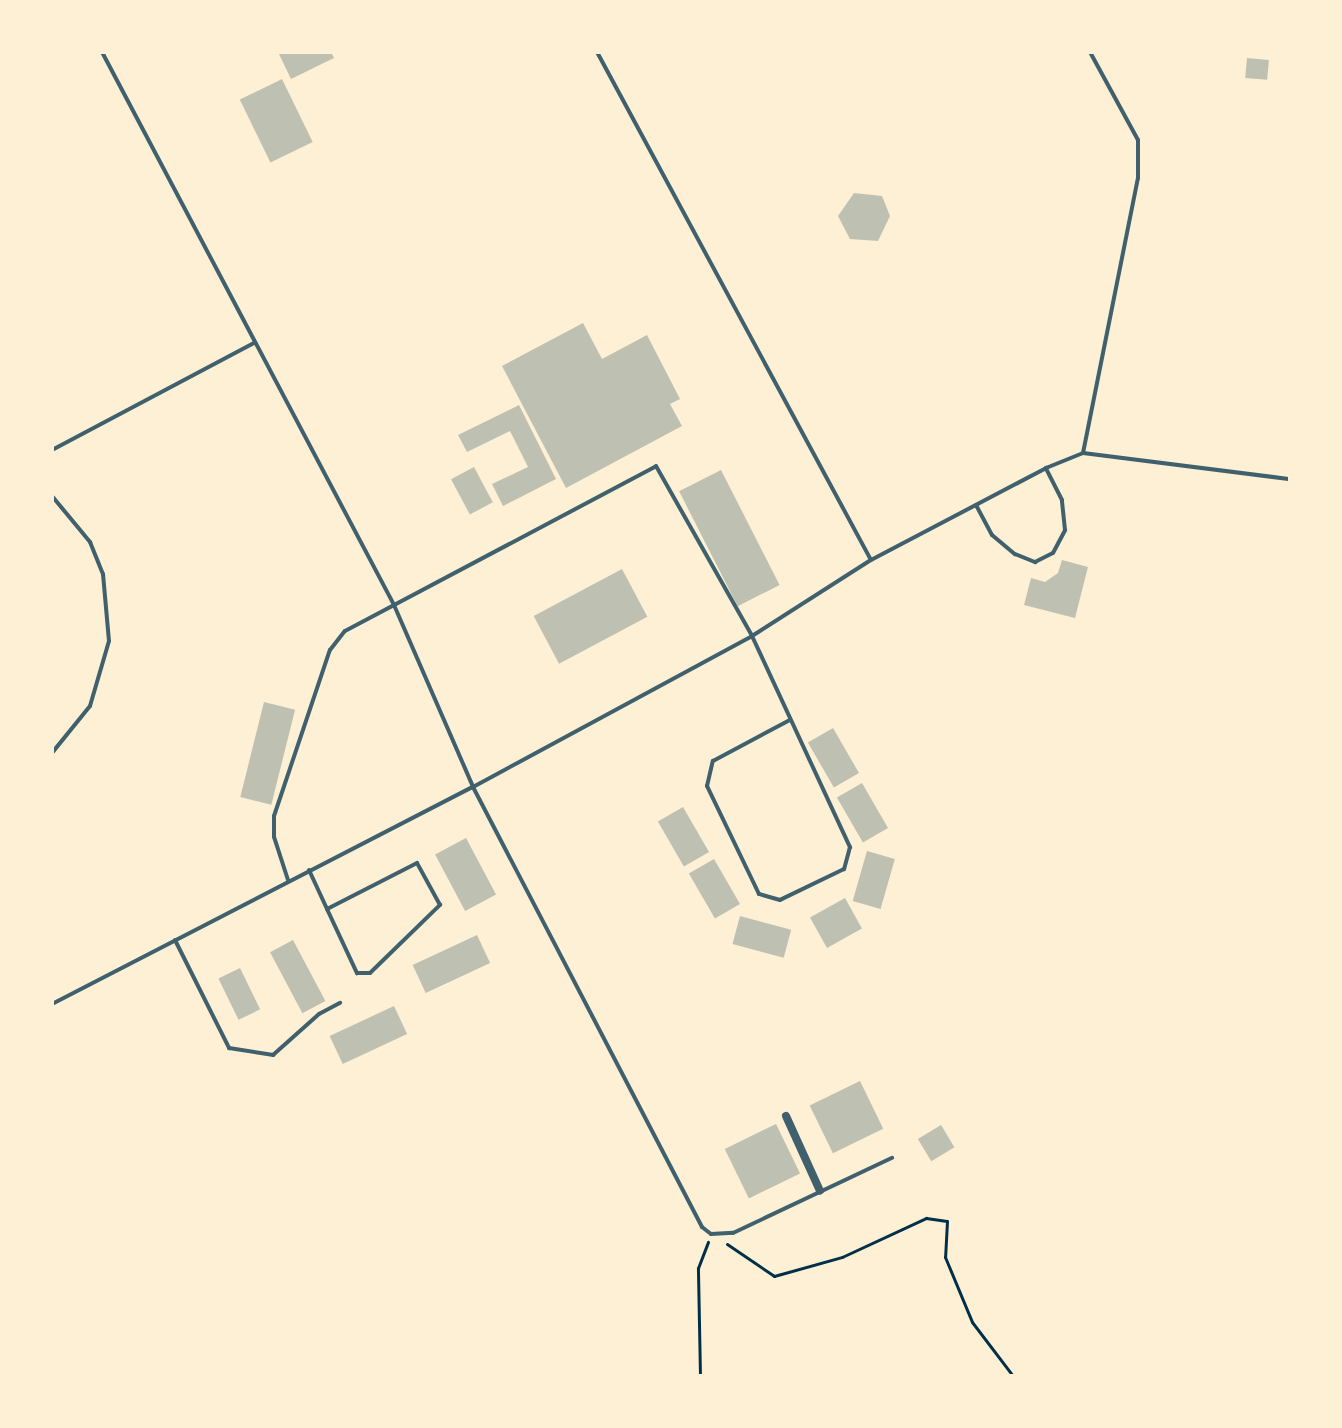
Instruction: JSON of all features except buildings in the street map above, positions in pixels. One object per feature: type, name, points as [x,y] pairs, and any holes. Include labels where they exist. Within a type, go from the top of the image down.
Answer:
[{"type":"street","points":[[786,1116],[820,1191]]},
{"type":"lane","points":[[102,52],[394,605],[473,787],[695,1215],[711,1234],[733,1233],[892,1158]]},
{"type":"lane","points":[[597,52],[871,560]]},
{"type":"lane","points":[[1083,453],[1138,178],[1138,140],[1090,52]]},
{"type":"lane","points":[[52,450],[254,343]]},
{"type":"lane","points":[[52,1004],[473,787],[752,636],[871,560],[1046,468],[1083,453],[1290,479]]},
{"type":"lane","points":[[288,880],[274,837],[274,816],[330,650],[345,631],[656,466],[752,636],[788,721],[850,847],[844,869],[780,900],[759,894],[707,786],[713,761],[788,721]]},
{"type":"lane","points":[[976,505],[992,535],[1015,554],[1035,562],[1053,553],[1065,530],[1062,500],[1046,468]]},
{"type":"lane","points":[[52,496],[90,542],[109,607],[103,675],[90,706],[52,753]]},
{"type":"lane","points":[[309,870],[327,909],[357,973],[370,973],[440,905],[417,863],[327,909]]},
{"type":"lane","points":[[175,940],[229,1048],[273,1055],[319,1014],[340,1003]]},
{"type":"path","points":[[700,1376],[698,1268],[711,1234],[774,1276],[842,1257],[926,1218],[947,1221],[945,1257],[967,1309],[1013,1376]]}]
